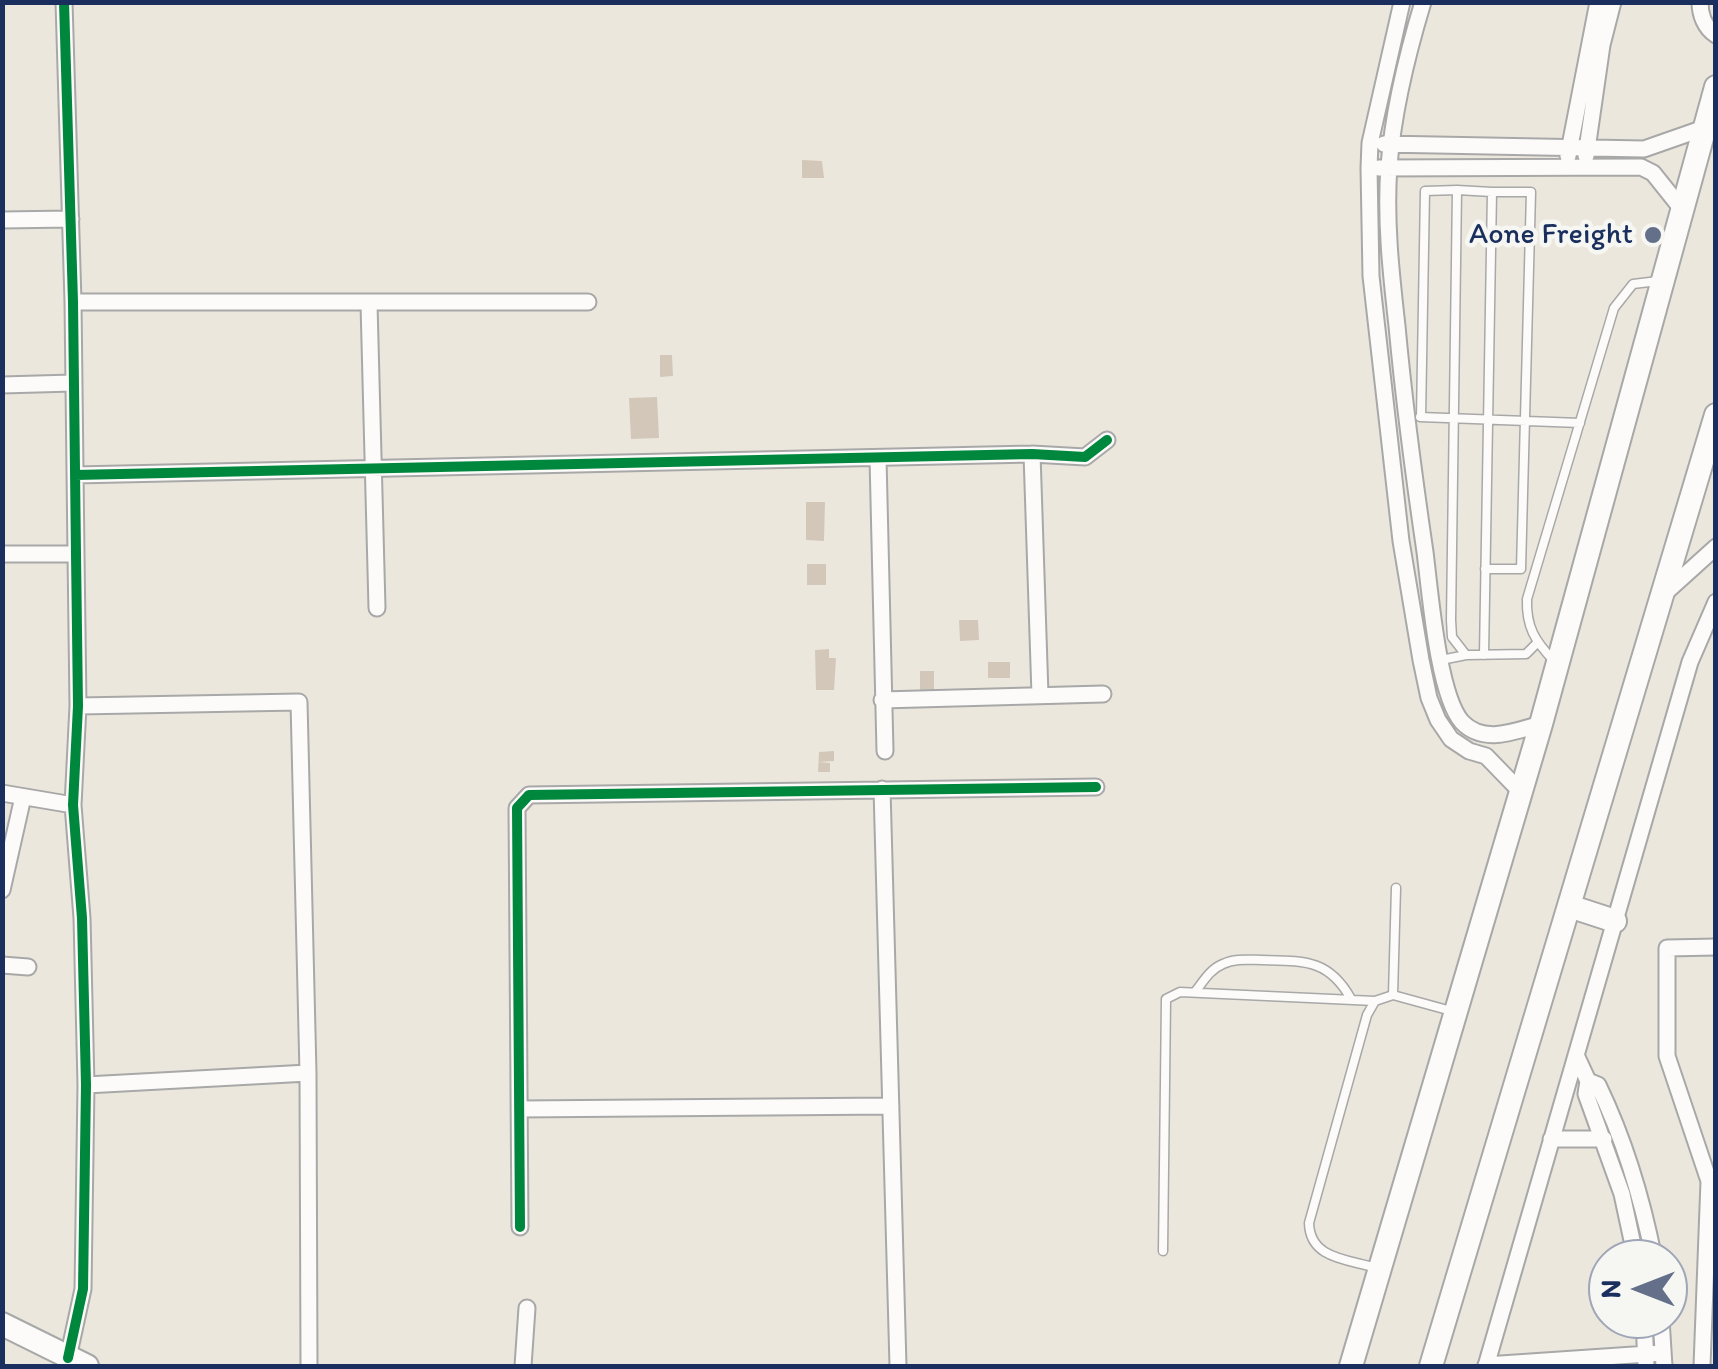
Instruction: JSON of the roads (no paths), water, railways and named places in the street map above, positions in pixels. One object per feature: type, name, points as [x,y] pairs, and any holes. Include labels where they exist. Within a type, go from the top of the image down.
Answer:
[{"type":"main road","points":[[1351,1366],[1522,792],[1716,87]]},
{"type":"main road","points":[[1432,1366],[1716,415]]},
{"type":"main road","points":[[1570,906],[1615,921]]},
{"type":"main road","points":[[2,1324],[78,1362]]},
{"type":"street","points":[[64,2],[73,302],[78,706],[73,804],[82,918],[86,1086],[78,1362]]},
{"type":"street","points":[[1402,2],[1370,144],[1369,168],[1371,276],[1401,541],[1429,698],[1451,739],[1486,756],[1522,792]]},
{"type":"street","points":[[1423,2],[1396,111],[1389,168],[1392,283],[1413,418],[1441,660],[1452,705],[1472,730],[1495,736],[1541,724]]},
{"type":"street","points":[[1567,165],[1598,2]]},
{"type":"street","points":[[1585,165],[1602,45],[1613,2]]},
{"type":"street","points":[[1700,2],[1708,31],[1716,35]]},
{"type":"street","points":[[1370,144],[1656,148],[1704,128]]},
{"type":"street","points":[[1369,168],[1641,166],[1653,172],[1681,208]]},
{"type":"street","points":[[2,220],[70,219]]},
{"type":"street","points":[[73,302],[588,302]]},
{"type":"street","points":[[369,304],[377,608]]},
{"type":"street","points":[[2,385],[73,384]]},
{"type":"street","points":[[75,475],[1032,454],[1085,457],[1107,440]]},
{"type":"street","points":[[1032,454],[1040,695]]},
{"type":"street","points":[[878,458],[885,751]]},
{"type":"street","points":[[1664,594],[1716,548]]},
{"type":"street","points":[[2,554],[76,554]]},
{"type":"street","points":[[1655,1360],[1486,1366],[1690,662],[1716,602]]},
{"type":"street","points":[[882,700],[1103,694]]},
{"type":"street","points":[[78,706],[298,702],[308,1073],[309,1366]]},
{"type":"street","points":[[520,1227],[517,808],[521,800],[529,795],[1096,787]]},
{"type":"street","points":[[882,788],[898,1366]]},
{"type":"street","points":[[2,792],[73,804]]},
{"type":"street","points":[[4,881],[23,797]]},
{"type":"street","points":[[1702,1366],[1712,1181],[1667,1056],[1667,948],[1716,947]]},
{"type":"street","points":[[2,966],[28,967]]},
{"type":"street","points":[[1576,1055],[1588,1081],[1586,1094],[1622,1194],[1632,1239]]},
{"type":"street","points":[[86,1086],[308,1073]]},
{"type":"street","points":[[1588,1081],[1598,1086],[1619,1130],[1650,1239]]},
{"type":"street","points":[[519,1109],[890,1106]]},
{"type":"street","points":[[1551,1139],[1604,1139]]},
{"type":"street","points":[[523,1366],[527,1308]]},
{"type":"lane","points":[[1521,569],[1524,421],[1531,192],[1424,190],[1413,418],[1455,418],[1488,420],[1524,421],[1580,423]]},
{"type":"lane","points":[[1457,190],[1451,620],[1452,637],[1466,655]]},
{"type":"lane","points":[[1484,655],[1492,192]]},
{"type":"lane","points":[[1557,664],[1536,643],[1526,622],[1534,575],[1614,308],[1633,284],[1661,280]]},
{"type":"lane","points":[[1485,568],[1521,569],[1534,575]]},
{"type":"lane","points":[[1441,660],[1466,655],[1526,654],[1536,643]]},
{"type":"lane","points":[[1393,995],[1396,888]]},
{"type":"lane","points":[[1195,992],[1210,972],[1223,963],[1301,961],[1334,976],[1350,1000]]},
{"type":"lane","points":[[1163,1251],[1164,1011],[1166,999],[1172,994],[1375,1001],[1393,995],[1458,1013]]},
{"type":"lane","points":[[1375,1001],[1367,1015],[1309,1223],[1310,1238],[1320,1251],[1380,1270]]},
{"type":"place","name":"Aone Freight","points":[[1653,235]]}]
